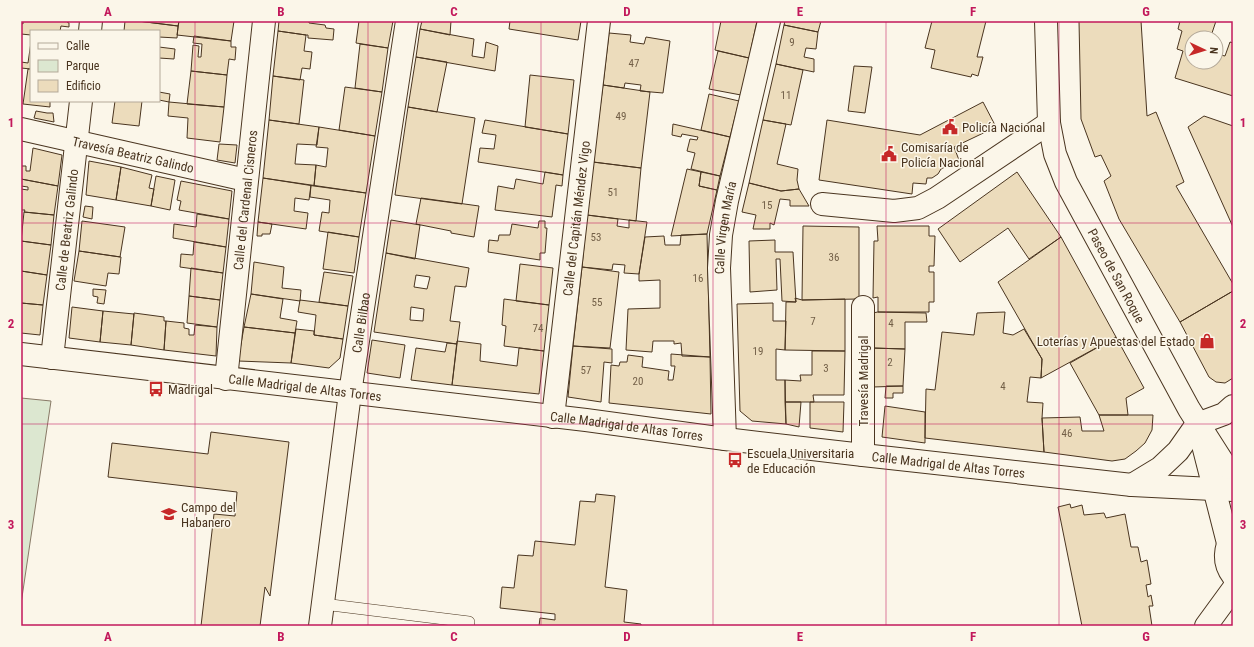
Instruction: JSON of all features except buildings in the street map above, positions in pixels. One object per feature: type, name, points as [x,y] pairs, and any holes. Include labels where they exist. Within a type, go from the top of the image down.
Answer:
[{"type":"street","name":"Calle del Cardenal Cisneros","points":[[226,379],[264,21]]},
{"type":"street","name":"Calle Bilbao","points":[[320,626],[350,393],[407,21]]},
{"type":"street","name":"Calle del Capitán Méndez Vigo","points":[[553,416],[599,21]]},
{"type":"street","name":"Calle Virgen María","points":[[725,439],[719,268],[720,235],[769,21]]},
{"type":"street","name":"Paseo de San Roque","points":[[1046,21],[1049,123],[1055,154],[1066,182],[1197,424],[1233,478]]},
{"type":"street","name":"Calle de Beatriz Galindo","points":[[52,358],[81,102]]},
{"type":"street","points":[[822,204],[894,212],[918,208],[937,198],[1049,123]]},
{"type":"street","name":"Travesía Beatriz Galindo","points":[[21,129],[246,180]]},
{"type":"street","name":"Travesía Madrigal","points":[[863,307],[863,455]]},
{"type":"street","name":"Calle Madrigal de Altas Torres","points":[[21,354],[553,416],[725,439],[863,455],[1132,485],[1223,489]]},
{"type":"street","points":[[1132,485],[1160,468],[1178,451],[1197,424],[1224,414],[1233,406]]},
{"type":"street","name":"Paseo de San Roque","points":[[1197,424],[1223,489],[1230,539],[1225,557],[1229,571],[1233,576]]},
{"type":"street","points":[[1206,626],[1233,589]]},
{"type":"lane","points":[[323,604],[469,622],[468,626]]},
{"type":"green space","points":[[21,398],[51,401],[21,604]]},
{"type":"place","name":"Policía Nacional","points":[[950,127]]},
{"type":"place","name":"Comisaría de Policía Nacional","points":[[889,154]]},
{"type":"place","name":"Loterías y Apuestas del Estado","points":[[1207,341]]},
{"type":"place","name":"Madrigal","points":[[156,389]]},
{"type":"place","name":"Escuela Universitaria de Educación","points":[[735,460]]},
{"type":"place","name":"Campo del Habanero","points":[[169,514]]}]
